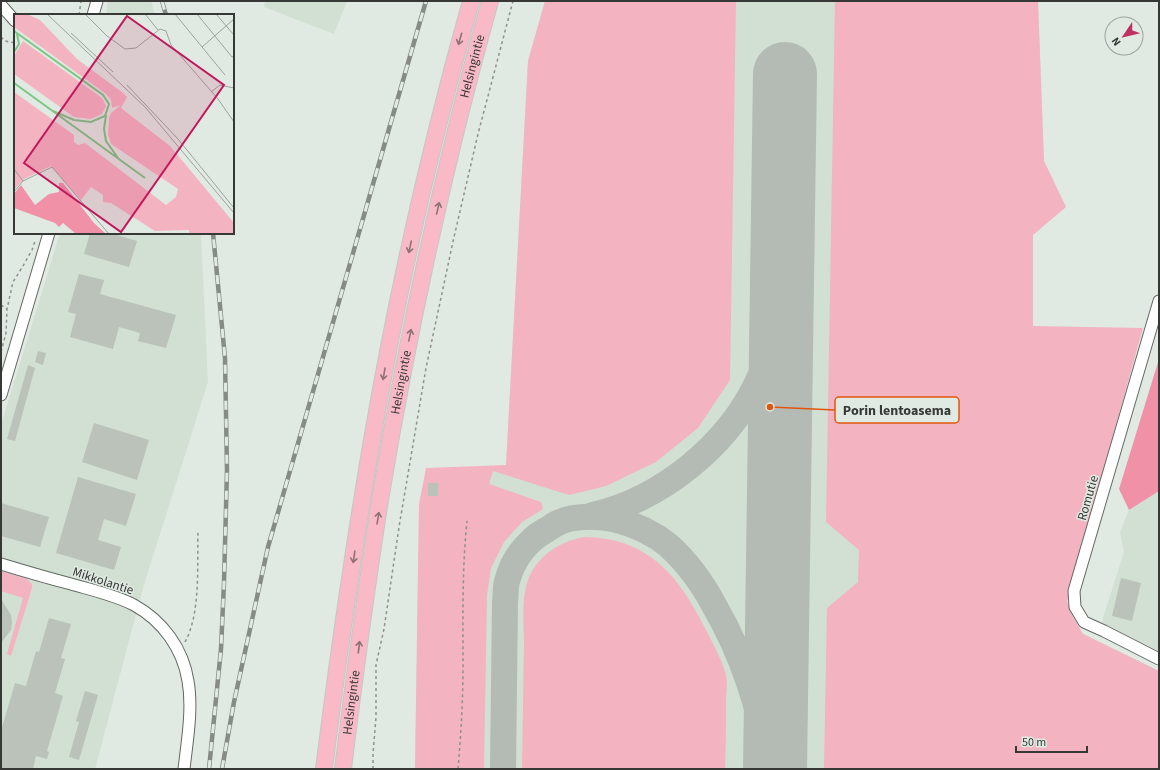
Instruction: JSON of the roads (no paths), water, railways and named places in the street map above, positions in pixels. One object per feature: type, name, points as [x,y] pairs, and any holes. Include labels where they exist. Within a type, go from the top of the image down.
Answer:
[{"type":"highway","name":"Helsingintie","points":[[324,769],[359,523],[387,358],[432,150],[471,1]]},
{"type":"highway","name":"Helsingintie","points":[[343,769],[371,558],[408,345],[452,147],[490,1]]},
{"type":"street","points":[[94,14],[97,1]]},
{"type":"street","points":[[1,5],[14,20]]},
{"type":"street","points":[[1,395],[49,234]]},
{"type":"street","name":"Romutie","points":[[1159,300],[1074,591],[1075,606],[1084,622],[1159,659]]},
{"type":"street","name":"Mikkolantie","points":[[1,564],[109,596],[134,605],[162,626],[183,658],[188,683],[189,702],[184,769]]},
{"type":"railway","points":[[162,1],[166,14]]},
{"type":"railway","points":[[222,769],[234,702],[268,547],[426,1]]},
{"type":"railway","points":[[209,769],[221,649],[227,470],[225,358],[213,234]]},
{"type":"place","name":"Porin lentoasema","points":[[770,407]]}]
